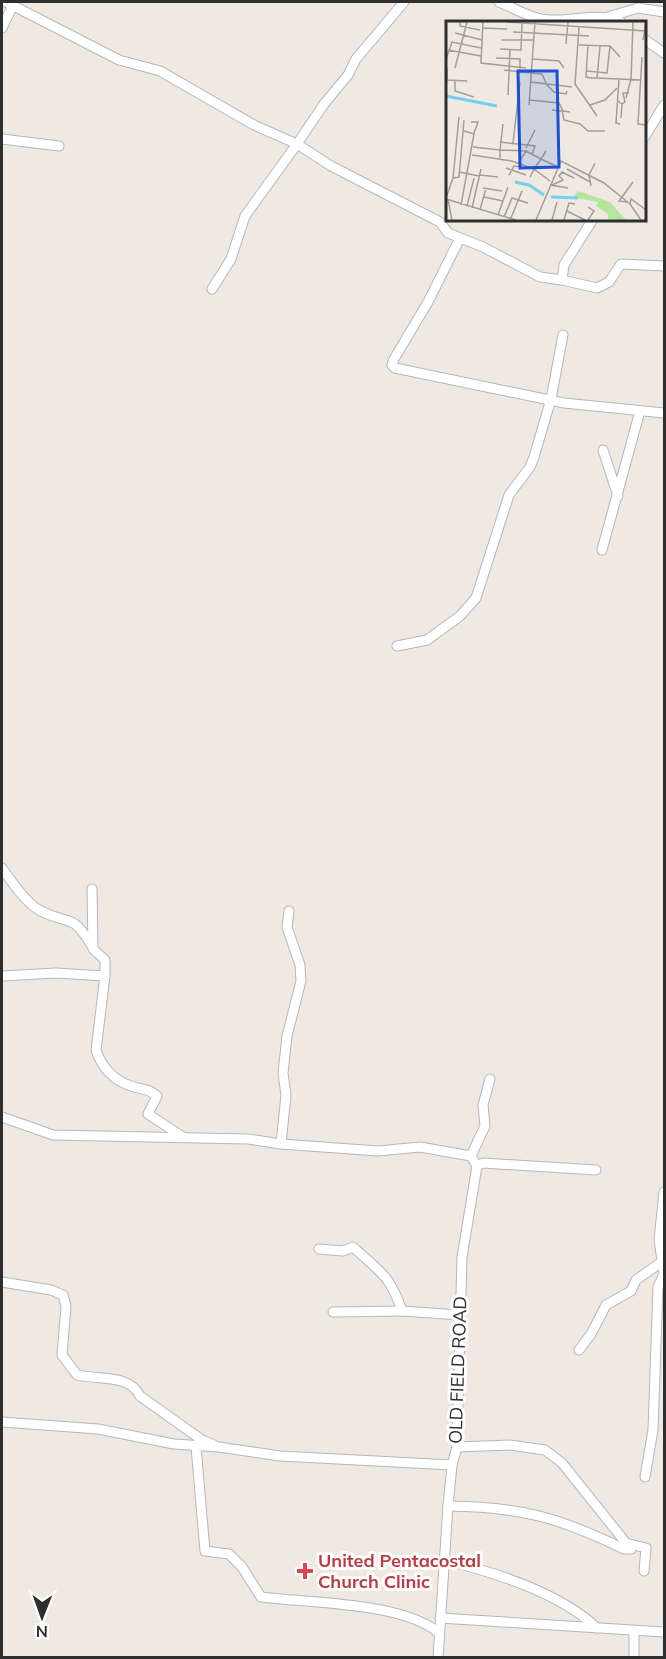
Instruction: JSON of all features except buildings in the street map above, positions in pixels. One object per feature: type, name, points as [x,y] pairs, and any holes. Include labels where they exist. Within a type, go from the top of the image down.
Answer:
[{"type":"street","points":[[212,289],[231,259],[245,216],[324,104],[348,75],[356,60],[404,2]]},
{"type":"street","points":[[499,2],[536,18],[552,20],[608,17],[638,5],[664,12]]},
{"type":"street","points":[[8,3],[119,60],[160,71],[254,125],[297,144],[331,166],[440,222],[448,233],[540,277],[597,288],[609,282],[621,264],[664,266]]},
{"type":"street","points":[[2,9],[8,3]]},
{"type":"street","points":[[2,28],[8,3]]},
{"type":"street","points":[[608,17],[618,21]]},
{"type":"street","points":[[645,40],[664,53]]},
{"type":"street","points":[[645,136],[664,105]]},
{"type":"street","points":[[2,139],[59,146]]},
{"type":"street","points":[[562,280],[564,265],[592,220]]},
{"type":"street","points":[[460,238],[392,365],[395,369],[564,403],[664,413]]},
{"type":"street","points":[[398,646],[427,640],[460,616],[476,598],[509,495],[530,467],[551,399],[563,335]]},
{"type":"street","points":[[602,550],[640,411]]},
{"type":"street","points":[[603,450],[618,495]]},
{"type":"street","points":[[2,868],[21,894],[37,910],[71,920],[80,927],[93,949],[105,960],[96,1050],[100,1061],[116,1079],[132,1087],[151,1090],[157,1096],[148,1114],[151,1118],[170,1126],[183,1137]]},
{"type":"street","points":[[92,889],[93,949]]},
{"type":"street","points":[[281,1144],[286,1095],[283,1073],[287,1036],[301,981],[300,965],[287,927],[289,911]]},
{"type":"street","points":[[2,976],[56,973],[105,976]]},
{"type":"street","points":[[471,1156],[485,1126],[483,1105],[490,1079]]},
{"type":"street","points":[[2,1117],[53,1135],[248,1139],[281,1144],[378,1151],[420,1147],[471,1156],[477,1166],[483,1163],[596,1170]]},
{"type":"street","name":"OLD FIELD ROAD","points":[[438,1658],[448,1506],[452,1465],[457,1447],[462,1257],[477,1166]]},
{"type":"street","points":[[645,1476],[653,1430],[658,1287],[664,1274],[659,1240],[664,1192]]},
{"type":"street","points":[[319,1249],[343,1251],[353,1247],[382,1271],[393,1286],[402,1311]]},
{"type":"street","points":[[579,1350],[591,1334],[606,1305],[631,1291],[636,1280],[663,1262]]},
{"type":"street","points":[[2,1282],[51,1290],[63,1295],[66,1306],[62,1355],[77,1375],[127,1381],[135,1386],[140,1396],[202,1440],[219,1446],[280,1456],[452,1465]]},
{"type":"street","points":[[333,1312],[402,1311],[459,1315]]},
{"type":"street","points":[[2,1422],[98,1429],[196,1447],[219,1446]]},
{"type":"street","points":[[457,1447],[510,1445],[545,1450],[562,1463],[626,1543],[646,1548]]},
{"type":"street","points":[[196,1447],[205,1551],[229,1554],[242,1567],[261,1597],[346,1606],[407,1617],[427,1623],[439,1634]]},
{"type":"street","points":[[448,1506],[491,1507],[530,1512],[570,1523],[624,1549],[646,1548]]},
{"type":"street","points":[[644,1571],[646,1548]]},
{"type":"street","points":[[444,1560],[485,1571],[550,1596],[584,1616],[597,1628]]},
{"type":"street","points":[[440,1618],[664,1632]]},
{"type":"street","points":[[634,1630],[634,1658]]},
{"type":"place","name":"United Pentacostal Church Clinic","points":[[305,1571]]}]
